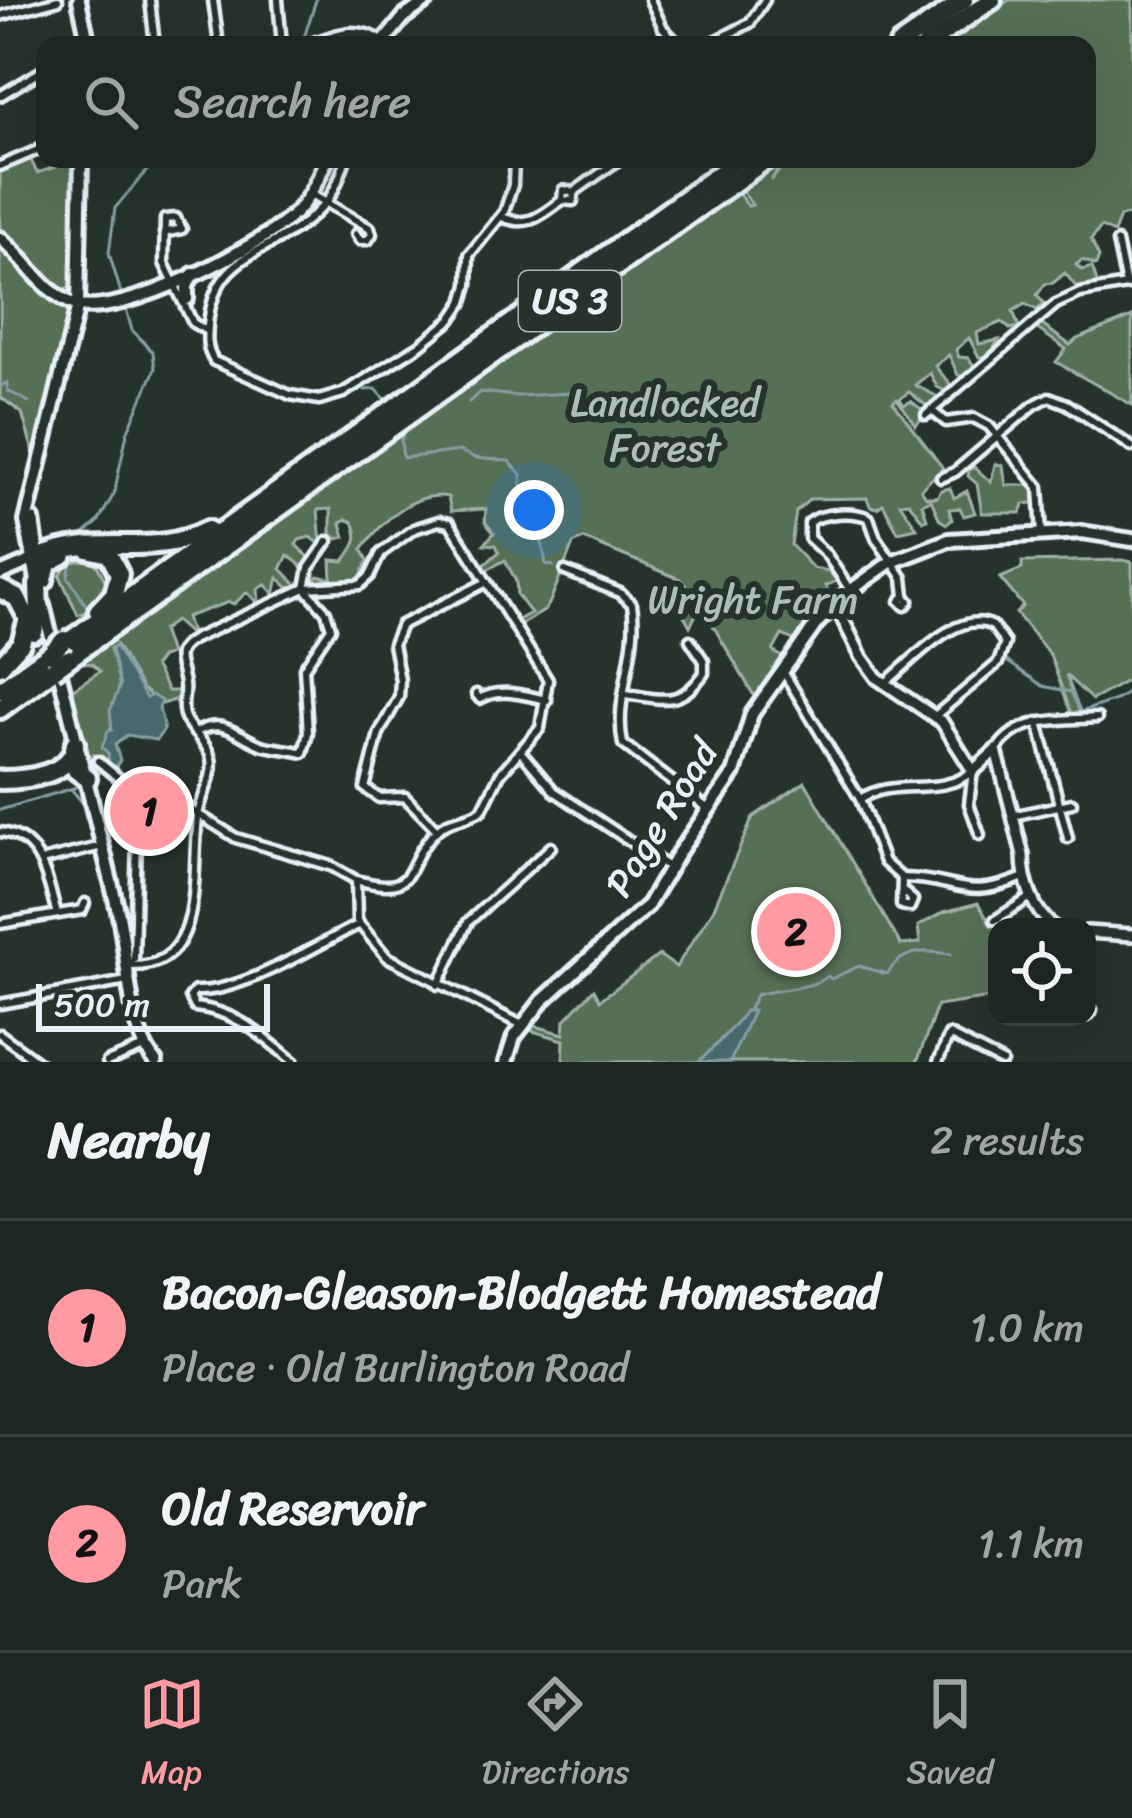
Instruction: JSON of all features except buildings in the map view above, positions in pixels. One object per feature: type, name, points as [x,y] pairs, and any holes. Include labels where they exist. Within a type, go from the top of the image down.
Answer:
[{"type":"highway","points":[[912,36],[964,0]]},
{"type":"highway","points":[[939,36],[992,0]]},
{"type":"highway","name":"US 3","points":[[0,709],[58,657],[277,491],[727,168]]},
{"type":"highway","name":"US 3","points":[[0,690],[58,657],[754,168]]},
{"type":"highway","points":[[39,562],[100,543],[150,548],[176,544],[277,491]]},
{"type":"highway","points":[[0,718],[109,600],[119,580],[118,567],[109,554],[88,549],[39,562]]},
{"type":"highway","points":[[0,668],[31,639],[39,610],[39,562]]},
{"type":"highway","points":[[0,589],[17,598],[28,619],[21,643],[0,668]]},
{"type":"highway","points":[[74,742],[73,758],[85,768]]},
{"type":"highway","points":[[0,783],[85,768]]},
{"type":"main road","points":[[79,0],[86,36]]},
{"type":"main road","points":[[390,36],[404,17],[428,0]]},
{"type":"main road","points":[[81,168],[78,305],[26,521],[129,966],[134,1019],[156,1062]]},
{"type":"main road","points":[[0,235],[56,293],[78,305],[119,305],[156,293],[273,230],[296,213],[320,168]]},
{"type":"main road","points":[[0,235],[78,305]]},
{"type":"main road","points":[[186,303],[188,283],[196,272]]},
{"type":"main road","points":[[61,290],[74,286],[80,277]]},
{"type":"main road","points":[[156,293],[174,294],[186,303]]},
{"type":"main road","points":[[31,505],[74,742]]},
{"type":"main road","name":"Page Road","points":[[506,1062],[522,1025],[554,988],[640,916],[734,773],[749,720],[759,703],[850,590],[891,562],[944,541],[1090,532],[1132,540]]},
{"type":"main road","points":[[0,572],[39,562]]},
{"type":"main road","points":[[0,572],[39,562]]},
{"type":"street","points":[[0,16],[58,0]]},
{"type":"street","points":[[150,0],[154,36]]},
{"type":"street","points":[[213,0],[218,36]]},
{"type":"street","points":[[278,0],[281,36]]},
{"type":"street","points":[[650,0],[670,36]]},
{"type":"street","points":[[725,36],[750,23],[765,0]]},
{"type":"street","points":[[0,96],[36,74]]},
{"type":"street","points":[[0,166],[36,151]]},
{"type":"street","points":[[342,168],[327,200],[291,233],[224,273],[212,294],[209,355],[224,368],[298,398],[319,400],[340,394],[419,346],[451,320],[467,292],[471,250],[502,217],[510,198],[513,168]]},
{"type":"street","points":[[502,217],[530,222],[562,200],[563,190],[574,192],[607,168]]},
{"type":"street","points":[[310,189],[348,213],[370,228],[367,241],[359,239],[348,213]]},
{"type":"street","points":[[164,232],[164,254],[193,323],[207,331]]},
{"type":"street","points":[[1042,534],[1039,487],[998,436],[982,420],[946,422],[928,412],[1056,304],[1080,293],[1129,284],[1118,242]]},
{"type":"street","points":[[941,478],[956,472],[1049,397],[1132,447]]},
{"type":"street","points":[[850,590],[809,538],[813,518],[856,513],[869,518],[904,581],[904,596]]},
{"type":"street","points":[[85,768],[116,776],[138,794],[185,806],[198,814],[236,838],[331,866],[356,880],[398,885],[437,830],[482,810],[500,774],[542,725],[547,676],[458,530],[440,521],[414,529],[381,553],[360,585],[304,588],[182,646],[176,661],[184,684],[182,712],[212,760],[198,814],[194,892],[183,936],[163,961],[129,966]]},
{"type":"street","points":[[304,588],[311,564],[328,541]]},
{"type":"street","points":[[566,571],[620,593],[632,604],[621,732],[625,747],[708,809]]},
{"type":"street","points":[[437,830],[410,800],[379,798],[365,788],[379,733],[399,697],[393,639],[401,626],[488,582]]},
{"type":"street","points":[[195,733],[206,726],[227,726],[258,744],[303,753],[308,733],[304,668],[331,628],[326,612],[304,588]]},
{"type":"street","points":[[835,604],[861,656],[884,684],[946,726],[973,771],[969,804],[980,835]]},
{"type":"street","points":[[884,684],[952,630],[973,621],[993,626],[1004,643],[1001,659],[935,716]]},
{"type":"street","points":[[624,694],[681,698],[704,673],[704,661],[690,640]]},
{"type":"street","points":[[782,671],[860,799],[881,857],[902,878],[904,893]]},
{"type":"street","points":[[488,693],[547,700]]},
{"type":"street","points":[[860,799],[887,788],[949,785],[973,771],[1011,732],[1038,722],[1097,718]]},
{"type":"street","points":[[1038,722],[1068,838]]},
{"type":"street","points":[[996,750],[1024,877],[1044,918]]},
{"type":"street","points":[[520,751],[554,791],[670,868]]},
{"type":"street","points":[[129,966],[134,959],[138,794]]},
{"type":"street","points":[[1012,816],[1072,803]]},
{"type":"street","points":[[0,832],[23,838],[41,861],[57,914]]},
{"type":"street","points":[[41,861],[102,846]]},
{"type":"street","points":[[438,985],[468,922],[551,847]]},
{"type":"street","points":[[902,878],[929,878],[976,891],[1024,877]]},
{"type":"street","points":[[356,880],[360,925],[387,957],[522,1025]]},
{"type":"street","points":[[997,918],[1032,896]]},
{"type":"street","points":[[0,924],[82,910],[85,903]]},
{"type":"street","points":[[295,1062],[255,1030],[214,1007],[195,1007],[190,1001],[195,991],[212,992],[360,925]]},
{"type":"street","points":[[1096,933],[1132,935]]},
{"type":"street","points":[[0,1004],[131,980]]},
{"type":"street","points":[[212,992],[214,1007]]},
{"type":"street","points":[[0,1034],[38,1062]]},
{"type":"street","points":[[938,1062],[949,1035],[1002,1062]]},
{"type":"street","points":[[107,1062],[145,1047]]},
{"type":"green space","name":"Landlocked Forest","points":[[1009,0],[1132,0],[1132,214],[1120,217],[1114,233],[1101,227],[1091,240],[1099,257],[1096,265],[1082,260],[1076,265],[1082,270],[1092,267],[1098,285],[1077,288],[1065,273],[1045,284],[1037,295],[1044,304],[1037,310],[1025,304],[1013,311],[1019,327],[1010,329],[1002,322],[977,333],[979,344],[999,340],[988,357],[979,357],[969,338],[956,350],[975,367],[965,377],[958,375],[949,355],[935,366],[951,385],[947,392],[937,387],[930,373],[915,385],[940,398],[928,407],[909,392],[900,399],[926,413],[916,425],[897,399],[893,402],[943,468],[921,489],[926,497],[937,497],[950,488],[954,498],[967,491],[975,513],[964,516],[960,508],[949,509],[952,520],[947,524],[940,520],[931,500],[922,504],[927,519],[923,521],[909,502],[900,503],[917,528],[898,532],[883,504],[870,506],[867,498],[810,499],[796,512],[791,545],[813,568],[829,571],[837,581],[825,586],[834,599],[800,643],[782,635],[773,651],[787,660],[756,699],[701,605],[690,626],[676,601],[686,586],[680,579],[584,539],[573,544],[544,611],[518,626],[516,621],[531,613],[517,595],[505,560],[487,570],[484,565],[499,552],[496,545],[484,544],[494,533],[485,522],[486,509],[451,511],[448,497],[435,496],[410,504],[388,519],[362,549],[368,560],[358,582],[308,584],[318,576],[332,579],[331,560],[344,561],[357,538],[353,522],[346,519],[341,523],[345,537],[337,539],[331,534],[331,509],[318,510],[321,544],[310,537],[299,540],[296,545],[310,558],[304,568],[288,555],[281,569],[297,585],[290,589],[278,578],[274,594],[265,584],[258,589],[259,604],[247,592],[234,604],[186,617],[192,636],[175,621],[162,630],[170,654],[154,666],[168,691],[181,691],[181,698],[162,704],[142,689],[116,645],[110,649],[119,682],[108,745],[110,764],[93,755],[93,765],[104,769],[93,778],[72,690],[100,671],[78,662],[736,190],[752,205],[739,186],[764,168],[778,168],[771,181],[781,168],[1096,168],[1096,36],[955,36]]},
{"type":"green space","points":[[30,158],[37,173],[81,168],[74,286],[61,290],[0,232],[0,171]]},
{"type":"green space","points":[[0,245],[70,307],[35,458],[22,413],[0,397]]},
{"type":"green space","points":[[1132,317],[1132,405],[1056,362],[1066,349],[1033,326],[1038,322],[1070,345]]},
{"type":"green space","points":[[995,464],[1003,465],[1006,485],[1031,485],[1040,502],[1024,504],[1021,513],[982,513],[977,484],[968,476],[969,470],[974,467],[991,482]]},
{"type":"green space","points":[[88,559],[106,582],[87,612],[78,615],[60,576],[67,563]]},
{"type":"green space","points":[[1022,562],[1132,562],[1132,678],[1092,700],[1066,675],[1081,715],[1072,716],[1050,655],[1016,613],[1023,606],[1000,578],[1022,569]]},
{"type":"green space","points":[[805,782],[901,945],[920,943],[918,926],[944,912],[978,903],[988,920],[988,998],[937,1006],[917,1062],[563,1062],[564,1040],[522,1028],[525,1023],[564,1034],[565,1020],[594,989],[600,1000],[659,955],[676,967],[713,910],[753,817]]},
{"type":"water","points":[[115,646],[146,698],[152,695],[161,701],[164,730],[156,740],[127,735],[115,745],[120,760],[115,768],[109,766],[102,747],[112,730],[110,711],[120,686],[111,649]]},
{"type":"water","points":[[745,1011],[753,1011],[730,1062],[698,1062],[723,1038]]},
{"type":"waterway","points":[[305,36],[316,0]]},
{"type":"waterway","points":[[76,541],[98,522],[114,494],[127,433],[155,369],[153,352],[132,330],[109,253],[115,208],[149,168]]},
{"type":"waterway","points":[[0,386],[7,383],[8,391],[29,402]]},
{"type":"waterway","points":[[365,390],[376,389],[387,401]]},
{"type":"waterway","points":[[469,402],[480,392],[569,393]]},
{"type":"waterway","points":[[406,428],[401,440],[403,458],[460,451],[475,458],[509,461],[521,474],[525,512],[540,532],[546,564],[553,566]]},
{"type":"waterway","points":[[72,557],[68,577],[89,610]]},
{"type":"waterway","points":[[1005,660],[1043,686],[1071,692],[1081,712],[1132,690]]},
{"type":"waterway","points":[[0,810],[80,786]]},
{"type":"waterway","points":[[72,790],[82,802],[86,819]]},
{"type":"waterway","points":[[748,1011],[756,995],[831,979],[859,966],[887,974],[915,953],[951,954]]},
{"type":"place","name":"Bacon-Gleason-Blodgett Homestead","points":[[149,811]]},
{"type":"place","name":"Old Reservoir","points":[[796,932]]},
{"type":"park label","name":"Wright Farm","points":[[753,599]]}]
